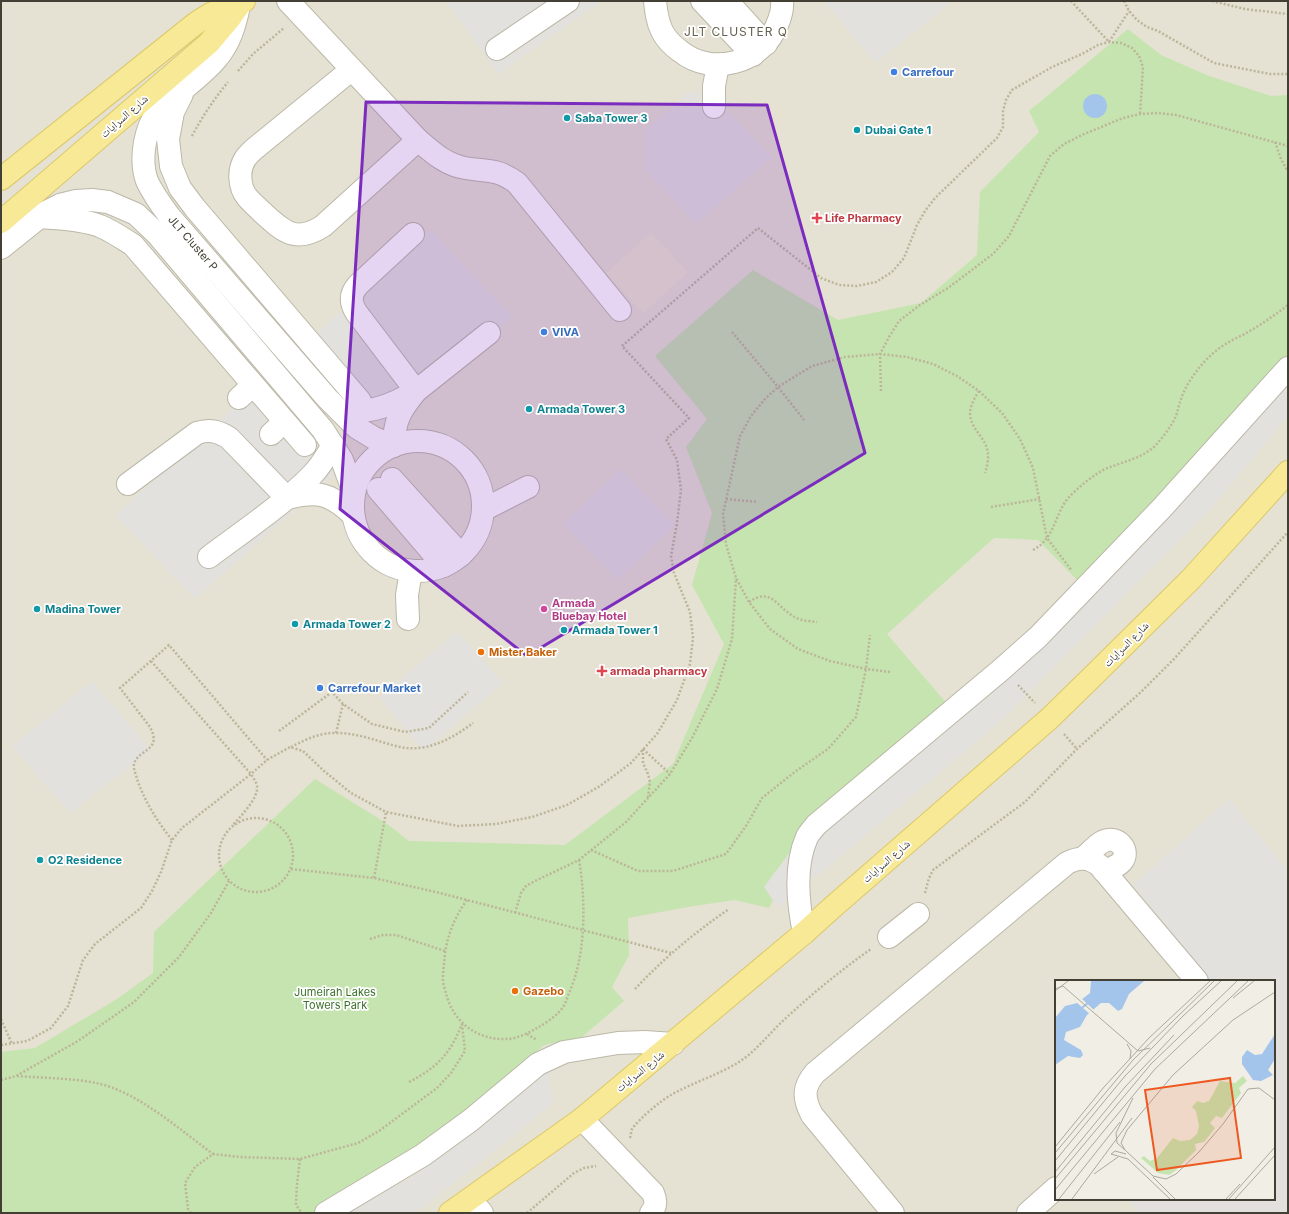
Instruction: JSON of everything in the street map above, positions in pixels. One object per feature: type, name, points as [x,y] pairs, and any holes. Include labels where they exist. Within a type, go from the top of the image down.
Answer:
[{"type":"main road","points":[[1,179],[208,14],[241,3]]},
{"type":"main road","name":"شارع السرايات","points":[[1,222],[209,43],[241,3]]},
{"type":"main road","name":"شارع السرايات","points":[[450,1213],[476,1206],[673,1044],[804,933],[1050,718],[1054,712],[1094,675],[1191,579],[1288,472]]},
{"type":"lane","points":[[288,1],[418,140],[436,155],[449,163],[464,168],[490,170],[500,173],[517,183],[620,310]]},
{"type":"lane","points":[[497,49],[568,1]]},
{"type":"lane","points":[[655,1],[656,16],[662,32],[672,45],[686,56],[701,62],[718,65],[742,61],[759,49],[775,32],[785,2]]},
{"type":"lane","points":[[702,1],[759,49]]},
{"type":"lane","points":[[727,1],[759,49]]},
{"type":"lane","name":"JLT Cluster P","points":[[241,3],[236,24],[221,53],[203,72],[167,103],[154,118],[146,138],[144,160],[147,180],[157,200],[170,217],[321,392],[356,427],[374,438],[394,446]]},
{"type":"lane","points":[[714,107],[714,86],[718,65]]},
{"type":"lane","points":[[351,70],[253,150],[244,160],[240,172],[241,185],[246,196],[279,227],[289,233],[301,235],[313,233],[323,226],[418,140]]},
{"type":"lane","points":[[185,88],[173,112],[168,139],[171,166],[180,188],[195,208],[342,373],[360,401]]},
{"type":"lane","name":"JLT Cluster P","points":[[1,248],[46,212],[60,205],[76,201],[92,200],[108,202],[136,214],[162,240],[316,421],[333,445],[344,465],[354,492]]},
{"type":"lane","points":[[40,217],[81,221],[99,226],[117,234],[133,245],[246,391],[277,428],[305,446]]},
{"type":"lane","points":[[413,234],[358,285],[353,291],[351,298],[352,305],[356,312],[416,391]]},
{"type":"lane","points":[[341,412],[357,413],[384,407],[416,391],[489,333]]},
{"type":"lane","points":[[804,933],[799,911],[799,870],[807,837],[816,825],[1038,637],[1161,509],[1288,368]]},
{"type":"lane","points":[[394,446],[394,434],[397,421],[402,410],[416,391]]},
{"type":"lane","points":[[128,484],[197,433],[205,430],[214,430],[229,438],[286,498]]},
{"type":"lane","name":"JLT Cluster P","points":[[415,441],[436,444],[456,453],[471,469],[481,488],[483,510],[480,527],[472,542],[452,560],[428,570],[411,571],[390,565],[372,552],[360,535],[353,515],[354,492],[360,478],[368,465],[379,454],[394,446],[415,441]]},
{"type":"lane","points":[[209,557],[286,498],[313,474],[333,445]]},
{"type":"lane","points":[[385,484],[452,560]]},
{"type":"lane","points":[[483,510],[528,487]]},
{"type":"lane","points":[[286,498],[305,494],[323,495],[340,502],[353,515]]},
{"type":"lane","points":[[408,619],[407,595],[411,571]]},
{"type":"lane","points":[[1083,858],[1108,840],[1114,840],[1120,843],[1124,848],[1125,855],[1122,861],[1104,872]]},
{"type":"lane","points":[[893,1213],[812,1115],[805,1098],[809,1080],[815,1073],[1067,863],[1075,859],[1083,858],[1092,860],[1099,865],[1196,980]]},
{"type":"lane","points":[[889,937],[918,914]]},
{"type":"lane","points":[[326,1213],[423,1155],[471,1120],[538,1064],[564,1052],[618,1043],[645,1042],[673,1044]]},
{"type":"lane","points":[[582,1119],[652,1193],[655,1198],[657,1210]]},
{"type":"lane","points":[[1028,1213],[1055,1189]]},
{"type":"path","points":[[1071,1],[1109,42]]},
{"type":"path","points":[[1124,1],[1129,12],[1147,27],[1214,63],[1270,74],[1288,74]]},
{"type":"path","points":[[1212,1],[1244,10],[1288,14]]},
{"type":"path","points":[[1109,42],[1129,12]]},
{"type":"path","points":[[290,747],[303,752],[351,793],[386,812],[458,826],[496,824],[532,817],[567,804],[600,786],[631,762],[657,734],[677,700],[690,664],[693,638],[690,612],[674,573],[671,556],[677,523],[680,490],[677,460],[666,439],[689,418],[622,346],[758,228],[821,278],[839,285],[858,286],[876,282],[892,272],[904,258],[917,225],[935,198],[997,138],[1003,127],[1003,111],[1006,100],[1012,90],[1098,45],[1109,42],[1121,43],[1132,48],[1139,56],[1143,67],[1140,114]]},
{"type":"path","points":[[881,391],[880,354],[888,337],[899,321],[976,268],[993,254],[1009,236],[1050,156],[1064,144],[1123,118],[1140,114],[1158,113],[1176,115],[1288,146]]},
{"type":"path","points":[[1275,142],[1281,159],[1288,172]]},
{"type":"path","points":[[1033,550],[1041,546],[1047,538],[1068,498],[1084,483],[1103,471],[1138,457],[1154,447],[1166,433],[1175,417],[1189,382],[1200,367],[1214,353],[1229,342],[1246,334],[1288,305]]},
{"type":"path","points":[[732,332],[804,420]]},
{"type":"path","points":[[890,672],[866,669],[830,661],[798,649],[770,629],[749,602],[736,578],[726,544],[723,514],[740,436],[751,416],[765,399],[778,387],[812,366],[846,357],[880,354],[907,357],[933,364],[957,376],[979,391],[1002,413],[1020,439],[1033,468],[1047,538],[1074,574]]},
{"type":"path","points":[[979,391],[972,404],[970,412],[974,426],[982,437],[987,450],[988,464],[985,473]]},
{"type":"path","points":[[726,499],[758,502]]},
{"type":"path","points":[[991,507],[1040,499]]},
{"type":"path","points":[[918,914],[923,906],[929,878],[933,870],[1025,802],[1077,749],[1174,659],[1288,532]]},
{"type":"path","points":[[515,913],[521,893],[526,886],[579,860],[592,850],[626,822],[670,774],[692,738],[717,689],[732,639],[736,578]]},
{"type":"path","points":[[749,602],[756,598],[766,597],[778,603],[792,616],[799,619],[817,622]]},
{"type":"path","points":[[592,850],[638,871],[673,871],[726,854],[746,826],[762,798],[796,771],[828,749],[856,717],[866,669],[870,635]]},
{"type":"path","points":[[172,840],[150,809],[133,769],[136,759],[149,749],[152,744],[154,738],[153,732],[120,688],[169,645],[267,760]]},
{"type":"path","points":[[151,661],[251,774],[257,784],[256,795],[229,830],[223,839],[220,850],[220,861],[223,872],[229,881],[242,890],[256,893],[271,890],[284,881],[291,869],[294,858],[293,847],[288,836],[281,827],[260,819],[249,819],[238,823],[229,830]]},
{"type":"path","points":[[279,731],[332,692],[343,704],[372,724],[405,732],[429,728],[468,692]]},
{"type":"path","points":[[336,733],[343,704]]},
{"type":"path","points":[[1,1045],[27,1041],[51,1028],[68,1006],[83,960],[95,944],[141,908],[152,891],[161,872],[172,840],[182,828],[267,760],[312,737],[336,733],[360,735],[402,747],[421,747],[440,743],[458,734],[473,722]]},
{"type":"path","points":[[643,749],[670,774]]},
{"type":"path","points":[[643,749],[643,763],[650,782],[648,798]]},
{"type":"path","points":[[374,878],[386,812]]},
{"type":"path","points":[[467,900],[460,910],[451,929],[445,951],[443,981],[450,1006],[462,1024],[478,1035],[508,1040],[527,1034],[546,1023],[563,1008],[574,983],[579,966],[584,897],[579,860]]},
{"type":"path","points":[[291,869],[374,878],[467,900],[671,953]]},
{"type":"path","points":[[1,1080],[16,1076],[78,1041],[134,1002],[179,957],[211,913],[229,881]]},
{"type":"path","points":[[635,989],[671,953],[699,930],[729,909]]},
{"type":"path","points":[[370,939],[383,935],[396,935],[445,951]]},
{"type":"path","points":[[527,1213],[574,1173],[594,1165],[605,1166],[629,1146],[631,1130],[641,1119],[670,1095],[733,1066],[763,1042],[811,994],[889,937]]},
{"type":"path","points":[[1,1019],[12,1044]]},
{"type":"path","points":[[16,1076],[97,1083],[127,1094],[213,1154],[240,1157],[300,1159],[358,1143],[379,1131],[437,1088],[451,1073],[465,1051],[462,1024]]},
{"type":"path","points":[[409,1082],[438,1064],[455,1042],[462,1024]]},
{"type":"path","points":[[190,1213],[188,1209],[185,1182],[195,1167],[213,1154]]},
{"type":"path","points":[[300,1159],[296,1205],[302,1213]]},
{"type":"highlighted area","points":[[366,102],[767,105],[865,453],[527,656],[340,509]]},
{"type":"shaded area","points":[[1,1],[1288,1],[1288,1213],[1,1213]]},
{"type":"shaded area","points":[[446,1],[602,1],[498,74]]},
{"type":"shaded area","points":[[824,1],[953,1],[875,63]]},
{"type":"shaded area","points":[[689,91],[715,99],[772,157],[696,224],[645,170],[646,130]]},
{"type":"shaded area","points":[[430,229],[512,317],[386,429],[306,343]]},
{"type":"shaded area","points":[[651,232],[688,272],[643,314],[606,273]]},
{"type":"shaded area","points":[[1288,356],[1288,416],[1215,504],[1000,722],[828,867],[798,888],[778,908],[764,887],[824,806],[978,678],[1068,598],[1278,369]]},
{"type":"shaded area","points":[[259,384],[335,474],[195,599],[115,515]]},
{"type":"shaded area","points":[[620,469],[675,525],[618,580],[563,524]]},
{"type":"shaded area","points":[[457,631],[503,683],[424,751],[379,698]]},
{"type":"shaded area","points":[[92,681],[151,750],[70,813],[12,746]]},
{"type":"shaded area","points":[[1229,799],[1288,871],[1288,1213],[1138,1213],[1129,1200],[1275,1200],[1275,980],[1210,980],[1133,885]]},
{"type":"shaded area","points":[[548,1068],[553,1103],[423,1207],[413,1213],[345,1213],[413,1177]]},
{"type":"green space","name":"Jumeirah Lakes Towers Park","points":[[1128,29],[1161,55],[1209,76],[1271,96],[1288,95],[1288,369],[1083,586],[1038,540],[994,538],[887,634],[955,713],[800,844],[769,908],[734,900],[628,918],[629,955],[612,987],[624,1001],[582,1037],[544,1045],[457,1122],[412,1159],[313,1213],[1,1213],[1,1052],[35,1048],[117,999],[153,973],[154,932],[315,779],[386,823],[409,841],[565,845],[673,764],[724,644],[692,585],[712,513],[686,447],[707,419],[655,356],[753,270],[838,320],[921,303],[977,255],[980,192],[1039,132],[1029,111]]},
{"type":"water","points":[[1095,94],[1104,97],[1107,106],[1104,115],[1095,118],[1086,115],[1083,106],[1086,97]]},
{"type":"place","name":"Carrefour","points":[[894,72]]},
{"type":"place","name":"Saba Tower 3","points":[[567,118]]},
{"type":"place","name":"Dubai Gate 1","points":[[857,130]]},
{"type":"place","name":"Life Pharmacy","points":[[817,218]]},
{"type":"place","name":"VIVA","points":[[544,332]]},
{"type":"place","name":"Armada Tower 3","points":[[529,409]]},
{"type":"place","name":"Madina Tower","points":[[37,609]]},
{"type":"place","name":"Armada Bluebay Hotel","points":[[544,609]]},
{"type":"place","name":"Armada Tower 2","points":[[295,624]]},
{"type":"place","name":"Armada Tower 1","points":[[564,630]]},
{"type":"place","name":"Mister Baker","points":[[481,652]]},
{"type":"place","name":"armada pharmacy","points":[[602,671]]},
{"type":"place","name":"Carrefour Market","points":[[320,688]]},
{"type":"place","name":"O2 Residence","points":[[40,860]]},
{"type":"place","name":"Gazebo","points":[[515,991]]},
{"type":"district","name":"JLT CLUSTER Q","points":[[736,32]]}]
